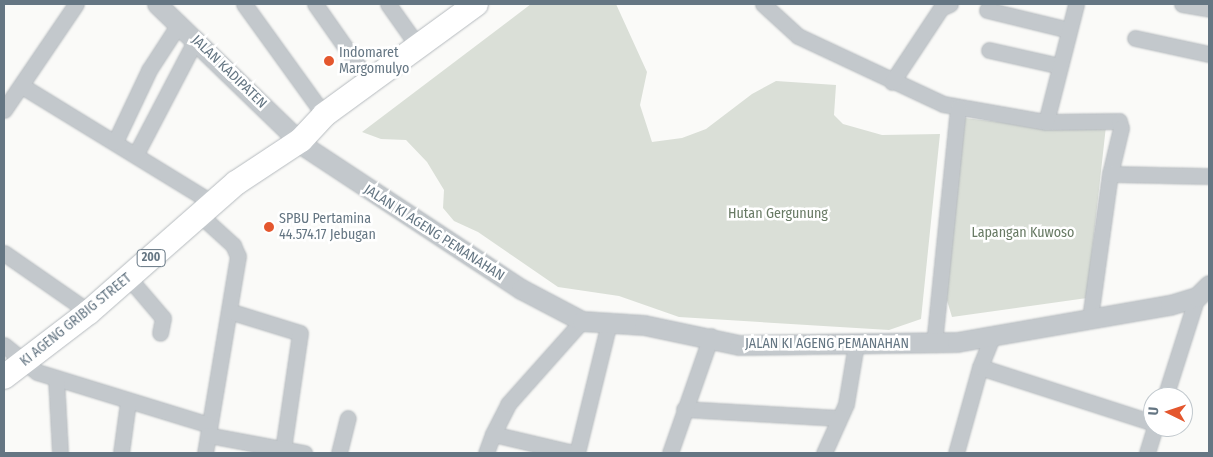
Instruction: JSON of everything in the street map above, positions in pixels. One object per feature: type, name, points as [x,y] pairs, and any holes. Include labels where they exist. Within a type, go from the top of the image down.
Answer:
[{"type":"main road","name":"KI AGENG GRIBIG STREET","points":[[4,376],[25,364],[89,312],[206,209],[301,143],[324,115],[467,6]]},
{"type":"street","points":[[4,110],[76,4]]},
{"type":"street","name":"JALAN KADIPATEN","points":[[157,4],[196,39],[301,143]]},
{"type":"street","points":[[244,4],[324,115]]},
{"type":"street","points":[[316,4],[369,81]]},
{"type":"street","points":[[388,4],[417,45]]},
{"type":"street","points":[[763,4],[798,36],[892,82],[958,107],[1046,122],[1119,121],[1121,128],[1110,174],[1090,319]]},
{"type":"street","points":[[1046,122],[1076,4]]},
{"type":"street","points":[[1182,4],[1209,9]]},
{"type":"street","points":[[892,82],[943,5]]},
{"type":"street","points":[[987,10],[1069,30]]},
{"type":"street","points":[[115,142],[149,70],[179,24]]},
{"type":"street","points":[[1135,38],[1209,54]]},
{"type":"street","points":[[136,154],[196,39]]},
{"type":"street","points":[[989,50],[1060,66]]},
{"type":"street","points":[[22,86],[136,154],[206,209],[236,250],[237,269],[204,453]]},
{"type":"street","points":[[934,344],[958,107]]},
{"type":"street","name":"JALAN KI AGENG PEMANAHAN","points":[[301,143],[521,289],[582,321],[711,336],[739,345],[934,344],[1090,319],[1203,291]]},
{"type":"street","points":[[1110,174],[1209,176]]},
{"type":"street","points":[[4,254],[89,312]]},
{"type":"street","points":[[128,278],[163,318],[160,333]]},
{"type":"street","points":[[1169,387],[1203,291]]},
{"type":"street","points":[[229,311],[300,333],[283,450]]},
{"type":"street","points":[[486,453],[508,404],[582,321]]},
{"type":"street","points":[[493,434],[575,453],[609,323]]},
{"type":"street","points":[[956,453],[980,367],[993,334]]},
{"type":"street","points":[[670,453],[711,336]]},
{"type":"street","points":[[826,453],[852,383],[856,344]]},
{"type":"street","points":[[4,345],[25,364],[56,378],[209,430],[283,450],[304,453]]},
{"type":"street","points":[[980,367],[1143,420]]},
{"type":"street","points":[[56,378],[60,453]]},
{"type":"street","points":[[122,453],[128,402]]},
{"type":"street","points":[[684,409],[839,418]]},
{"type":"street","points":[[339,453],[348,418]]},
{"type":"street","points":[[1146,453],[1152,437]]},
{"type":"green space","name":"Hutan Gergunung","points":[[531,4],[616,4],[647,72],[640,105],[652,142],[682,138],[706,129],[752,94],[776,81],[836,85],[834,115],[843,124],[882,135],[940,134],[921,319],[889,330],[679,317],[619,296],[558,287],[478,232],[454,221],[443,208],[444,190],[427,162],[406,140],[381,139],[362,132]]},
{"type":"green space","name":"Lapangan Kuwoso","points":[[965,118],[1041,127],[1106,126],[1087,298],[952,317],[945,294]]},
{"type":"place","name":"Indomaret Margomulyo","points":[[329,61]]},
{"type":"place","name":"SPBU Pertamina 44.574.17 Jebugan","points":[[269,227]]}]
